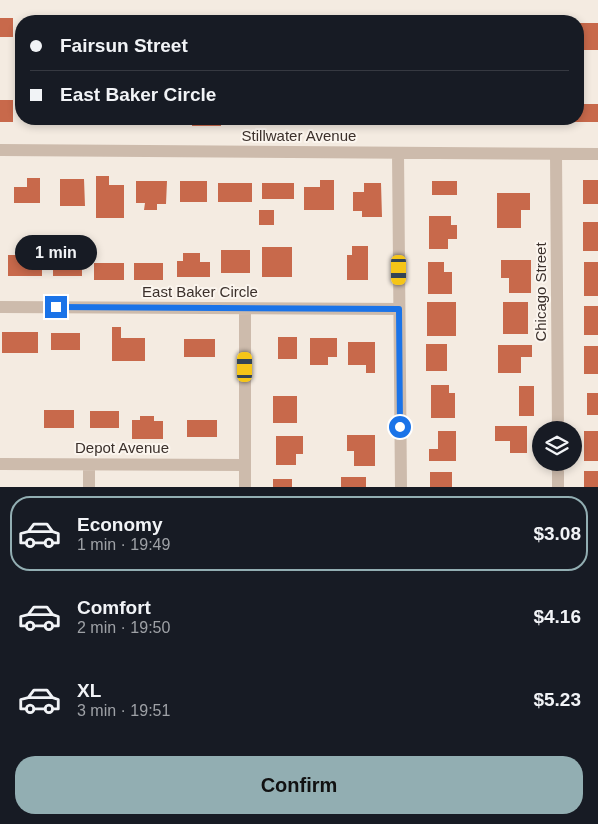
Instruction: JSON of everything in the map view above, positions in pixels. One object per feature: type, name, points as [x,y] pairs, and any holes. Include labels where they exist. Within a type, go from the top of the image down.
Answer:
[{"type":"street","name":"Stillwater Avenue","points":[[0,150],[598,154]]},
{"type":"street","points":[[398,153],[401,486]]},
{"type":"street","name":"Chicago Street","points":[[556,154],[558,421]]},
{"type":"street","name":"East Baker Circle","points":[[0,307],[399,309]]},
{"type":"street","points":[[245,309],[245,486]]},
{"type":"street","name":"Depot Avenue","points":[[0,464],[245,465]]},
{"type":"street","points":[[89,465],[89,486]]},
{"type":"street","points":[[558,471],[558,486]]},
{"type":"building","points":[[0,18],[13,18],[13,37],[0,37]]},
{"type":"building","points":[[584,23],[598,23],[598,50],[584,50]]},
{"type":"building","points":[[0,100],[13,100],[13,122],[0,122]]},
{"type":"building","points":[[584,104],[598,104],[598,122],[584,122]]},
{"type":"building","points":[[192,125],[221,125],[221,126]]},
{"type":"building","points":[[96,176],[109,176],[109,185],[124,185],[124,218],[96,218]]},
{"type":"building","points":[[27,178],[40,178],[40,203],[14,203],[14,187],[27,187]]},
{"type":"building","points":[[60,179],[84,179],[85,206],[60,206]]},
{"type":"building","points":[[320,180],[334,180],[334,210],[304,210],[304,187],[320,187]]},
{"type":"building","points":[[583,180],[598,180],[598,204],[583,204]]},
{"type":"building","points":[[136,181],[167,181],[166,204],[157,204],[157,210],[144,210],[145,203],[136,203]]},
{"type":"building","points":[[180,181],[207,181],[207,202],[180,202]]},
{"type":"building","points":[[432,181],[457,181],[457,195],[432,195]]},
{"type":"building","points":[[218,183],[252,183],[252,202],[218,202]]},
{"type":"building","points":[[262,183],[294,183],[294,199],[262,199]]},
{"type":"building","points":[[364,183],[381,183],[382,217],[362,217],[362,211],[353,211],[353,192],[364,192]]},
{"type":"building","points":[[497,193],[530,193],[530,210],[521,210],[521,228],[497,228]]},
{"type":"building","points":[[259,210],[274,210],[274,225],[259,225]]},
{"type":"building","points":[[429,216],[451,216],[451,225],[457,225],[457,239],[448,239],[448,249],[429,249]]},
{"type":"building","points":[[583,222],[598,222],[598,251],[583,251]]},
{"type":"building","points":[[352,246],[368,246],[368,280],[347,280],[347,255],[352,255]]},
{"type":"building","points":[[262,247],[292,247],[292,277],[262,277]]},
{"type":"building","points":[[221,250],[250,250],[250,273],[221,273]]},
{"type":"building","points":[[183,253],[200,253],[200,262],[210,262],[210,277],[177,277],[177,261],[183,261]]},
{"type":"building","points":[[8,255],[42,255],[42,276],[8,276]]},
{"type":"building","points":[[53,258],[82,258],[82,276],[53,276]]},
{"type":"building","points":[[501,260],[531,260],[531,293],[509,293],[509,278],[501,278]]},
{"type":"building","points":[[428,262],[444,262],[444,272],[452,272],[452,294],[428,294]]},
{"type":"building","points":[[584,262],[598,262],[598,296],[584,296]]},
{"type":"building","points":[[94,263],[124,263],[124,280],[94,280]]},
{"type":"building","points":[[134,263],[163,263],[163,280],[134,280]]},
{"type":"building","points":[[427,302],[456,302],[456,336],[427,336]]},
{"type":"building","points":[[503,302],[528,302],[528,334],[503,334]]},
{"type":"building","points":[[584,306],[598,306],[598,335],[584,335]]},
{"type":"building","points":[[112,327],[121,327],[121,338],[145,338],[145,361],[112,361]]},
{"type":"building","points":[[2,332],[38,332],[38,353],[2,353]]},
{"type":"building","points":[[51,333],[80,333],[80,350],[51,350]]},
{"type":"building","points":[[278,337],[297,337],[297,359],[278,359]]},
{"type":"building","points":[[310,338],[337,338],[337,357],[328,357],[328,365],[310,365]]},
{"type":"building","points":[[184,339],[215,339],[215,357],[184,357]]},
{"type":"building","points":[[348,342],[375,342],[375,373],[366,373],[366,365],[348,365]]},
{"type":"building","points":[[426,344],[447,344],[447,371],[426,371]]},
{"type":"building","points":[[498,345],[532,345],[532,357],[521,357],[521,373],[498,373]]},
{"type":"building","points":[[584,346],[598,346],[598,374],[584,374]]},
{"type":"building","points":[[431,385],[449,385],[449,393],[455,393],[455,418],[431,418]]},
{"type":"building","points":[[519,386],[534,386],[534,416],[519,416]]},
{"type":"building","points":[[587,393],[598,393],[598,415],[587,415]]},
{"type":"building","points":[[273,396],[297,396],[297,423],[273,423]]},
{"type":"building","points":[[44,410],[74,410],[74,428],[44,428]]},
{"type":"building","points":[[90,411],[119,411],[119,428],[90,428]]},
{"type":"building","points":[[140,416],[154,416],[154,421],[163,421],[163,439],[132,439],[132,420],[140,420]]},
{"type":"building","points":[[187,420],[217,420],[217,437],[187,437]]},
{"type":"building","points":[[495,426],[527,426],[527,453],[510,453],[510,441],[495,441]]},
{"type":"building","points":[[438,431],[456,431],[456,461],[429,461],[429,449],[438,449]]},
{"type":"building","points":[[584,431],[598,431],[598,461],[584,461]]},
{"type":"building","points":[[347,435],[375,435],[375,466],[354,466],[354,451],[347,451]]},
{"type":"building","points":[[276,436],[303,436],[303,454],[296,454],[296,465],[276,465]]},
{"type":"building","points":[[584,471],[598,471],[598,487],[584,487]]},
{"type":"building","points":[[430,472],[452,472],[452,487],[430,487]]},
{"type":"building","points":[[341,477],[366,477],[366,487],[341,487]]},
{"type":"building","points":[[273,479],[292,479],[292,487],[273,487]]},
{"type":"route","points":[[56,307],[399,309],[400,427]]}]
